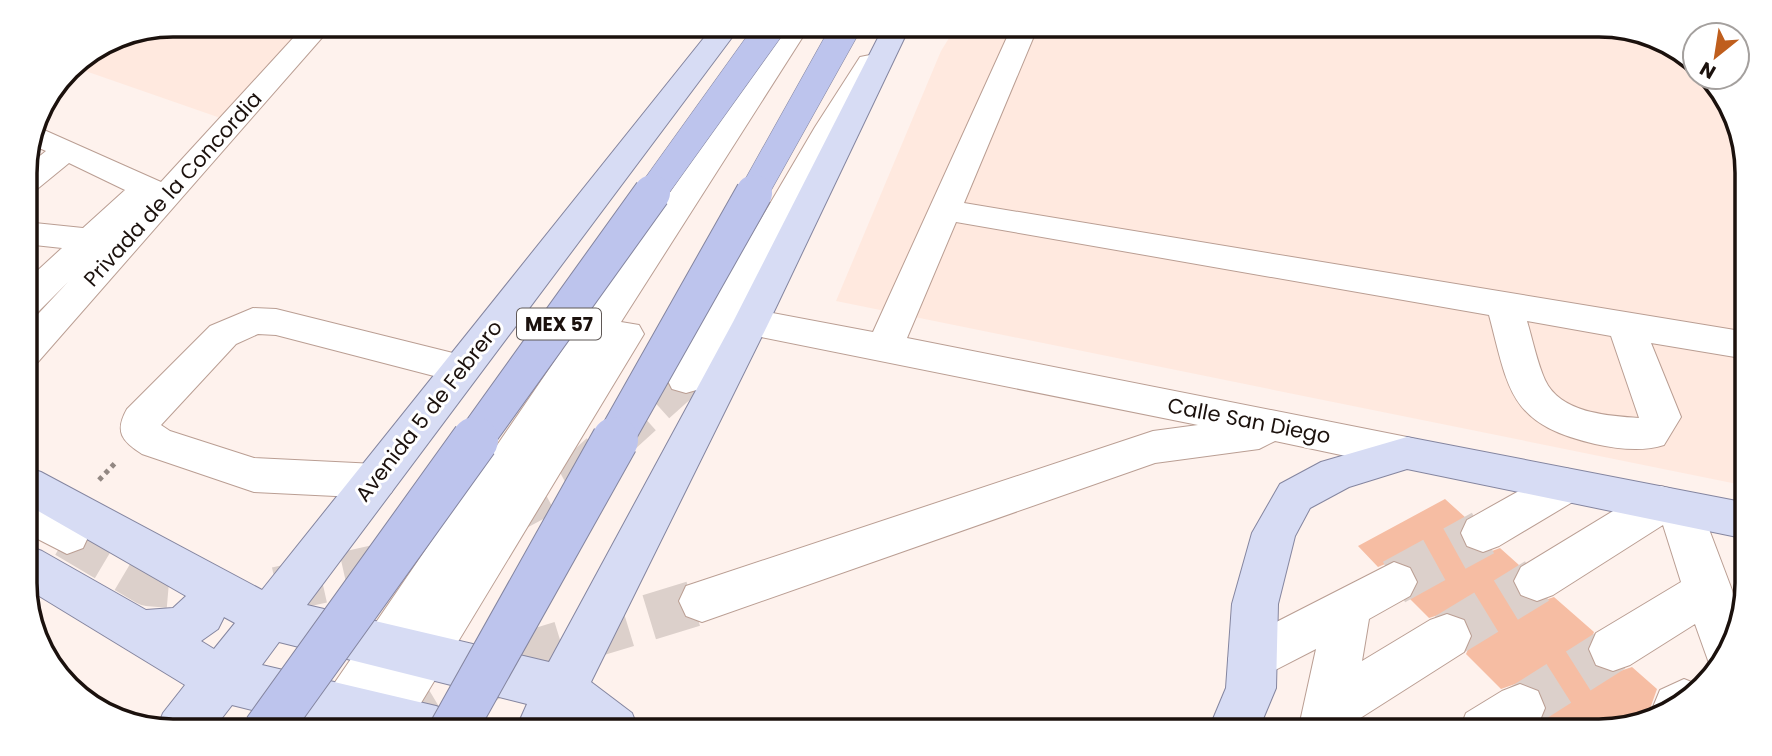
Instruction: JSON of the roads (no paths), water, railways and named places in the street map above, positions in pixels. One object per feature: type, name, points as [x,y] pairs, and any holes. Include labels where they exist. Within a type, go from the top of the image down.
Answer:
[{"type":"highway","name":"MEX 57","points":[[274,719],[764,37]]},
{"type":"highway","points":[[459,719],[841,37]]},
{"type":"main road","name":"Avenida 5 de Febrero","points":[[191,719],[719,37]]},
{"type":"main road","points":[[551,710],[751,323],[890,37]]},
{"type":"main road","points":[[1238,719],[1251,688],[1258,592],[1274,533],[1295,496],[1335,474],[1407,453]]},
{"type":"main road","name":"Calle San Diego","points":[[1407,453],[1735,519]]},
{"type":"main road","points":[[37,494],[70,522],[203,582],[269,618],[405,651],[578,719]]},
{"type":"main road","points":[[37,571],[220,679],[346,719]]},
{"type":"main road","points":[[142,632],[182,629],[198,619],[208,606],[211,593],[203,582]]},
{"type":"street","name":"Privada de la Concordia","points":[[37,337],[157,192],[308,37]]},
{"type":"street","points":[[362,719],[790,37]]},
{"type":"street","points":[[405,651],[812,37]]},
{"type":"street","points":[[686,379],[830,127],[888,37]]},
{"type":"street","points":[[884,348],[1020,37]]},
{"type":"street","points":[[37,292],[91,240],[157,192],[41,138]]},
{"type":"street","points":[[37,173],[65,151]]},
{"type":"street","points":[[946,210],[1735,344]]},
{"type":"street","points":[[37,234],[91,240]]},
{"type":"street","points":[[1505,307],[1529,388],[1553,414],[1608,433],[1650,433],[1661,417],[1625,325]]},
{"type":"street","points":[[376,481],[254,475],[156,443],[141,433],[141,420],[223,335],[253,321],[275,322],[461,369]]},
{"type":"street","name":"Calle San Diego","points":[[751,323],[1407,453]]},
{"type":"street","points":[[702,601],[1153,447],[1289,429]]},
{"type":"street","points":[[1483,533],[1566,485]]},
{"type":"street","points":[[1536,581],[1670,506],[1709,590],[1723,638]]},
{"type":"street","points":[[37,514],[70,522]]},
{"type":"street","points":[[1252,659],[1394,582]]},
{"type":"street","points":[[1612,649],[1709,590]]},
{"type":"street","points":[[1326,719],[1348,607]]},
{"type":"street","points":[[1327,719],[1447,636]]},
{"type":"tunnel","points":[[617,441],[686,379]]},
{"type":"tunnel","points":[[504,514],[586,470],[619,440]]},
{"type":"tunnel","points":[[1394,582],[1483,533]]},
{"type":"tunnel","points":[[67,535],[148,583],[217,589]]},
{"type":"tunnel","points":[[277,590],[402,562]]},
{"type":"tunnel","points":[[1447,636],[1537,581]]},
{"type":"tunnel","points":[[420,719],[529,654],[702,601]]},
{"type":"tunnel","points":[[1520,708],[1613,649]]}]
